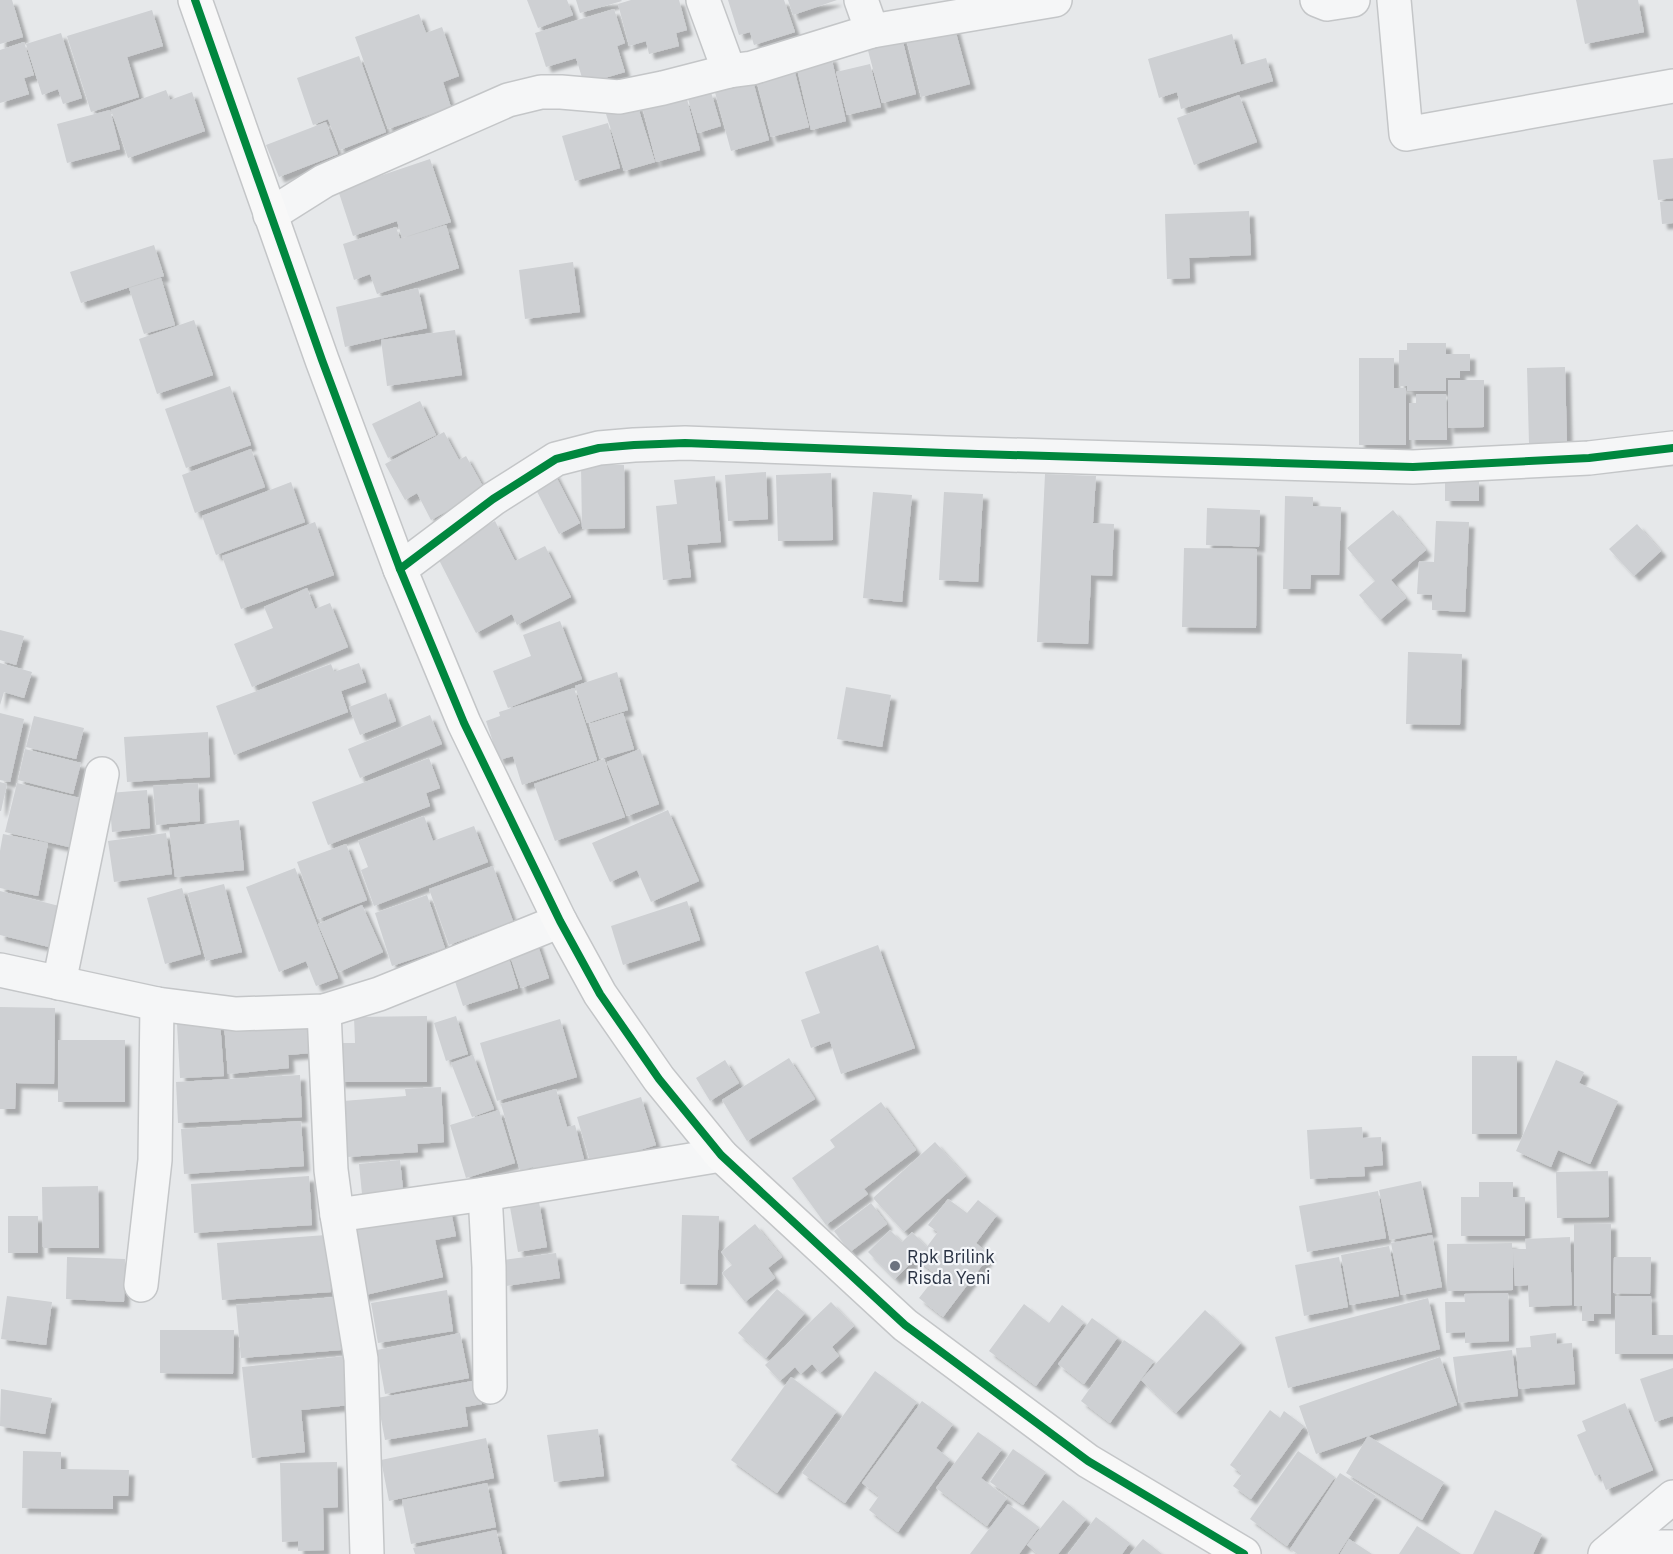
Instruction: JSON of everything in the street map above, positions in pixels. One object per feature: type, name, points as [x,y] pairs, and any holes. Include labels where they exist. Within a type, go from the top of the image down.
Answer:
[{"type":"street","points":[[195,0],[321,360],[400,569],[464,723],[560,921],[600,994],[659,1079],[721,1155],[905,1325],[1088,1461],[1244,1554]]},
{"type":"street","points":[[704,0],[729,71]]},
{"type":"street","points":[[861,0],[872,32]]},
{"type":"street","points":[[270,214],[324,181],[508,99],[541,92],[619,97],[729,71],[752,68],[872,32],[1055,0]]},
{"type":"street","points":[[1317,0],[1327,4],[1353,0]]},
{"type":"street","points":[[1394,0],[1406,134],[1673,86]]},
{"type":"street","points":[[400,569],[493,499],[556,459],[599,448],[685,443],[958,454],[1413,467],[1588,458],[1673,448]]},
{"type":"street","points":[[59,983],[102,774]]},
{"type":"street","points":[[0,970],[157,1004],[236,1014],[324,1011],[379,994],[560,921]]},
{"type":"street","points":[[141,1285],[155,1160],[157,1004]]},
{"type":"street","points":[[324,1011],[331,1170],[361,1359],[367,1554]]},
{"type":"street","points":[[337,1215],[485,1194],[721,1155]]},
{"type":"street","points":[[485,1194],[489,1268],[490,1387]]},
{"type":"street","points":[[1610,1550],[1673,1497]]},
{"type":"street","points":[[1610,1550],[1673,1547]]},
{"type":"building","points":[[0,0],[12,0],[23,37],[0,44]]},
{"type":"building","points":[[527,0],[567,0],[573,15],[538,28]]},
{"type":"building","points":[[576,0],[621,0],[622,1],[580,13]]},
{"type":"building","points":[[631,0],[679,0],[687,30],[676,33],[679,46],[649,54],[646,41],[629,46],[618,4]]},
{"type":"building","points":[[728,0],[784,0],[795,32],[754,45],[750,32],[739,35]]},
{"type":"building","points":[[788,0],[837,0],[793,15]]},
{"type":"building","points":[[1576,0],[1638,0],[1644,32],[1585,44]]},
{"type":"building","points":[[614,9],[625,43],[617,46],[625,72],[584,84],[576,58],[546,67],[535,33]]},
{"type":"building","points":[[152,10],[163,46],[127,57],[139,97],[91,112],[67,36]]},
{"type":"building","points":[[419,14],[426,33],[442,27],[459,76],[443,82],[451,107],[388,129],[355,37]]},
{"type":"building","points":[[953,22],[970,84],[921,97],[905,34]]},
{"type":"building","points":[[61,33],[82,98],[63,104],[58,89],[42,95],[26,44]]},
{"type":"building","points":[[901,34],[916,94],[882,103],[866,43]]},
{"type":"building","points":[[1232,34],[1241,65],[1266,58],[1273,81],[1181,109],[1177,92],[1159,98],[1148,59]]},
{"type":"building","points":[[24,42],[34,75],[24,78],[29,94],[0,103],[0,50]]},
{"type":"building","points":[[359,56],[386,132],[340,150],[328,119],[313,125],[297,78]]},
{"type":"building","points":[[831,56],[846,121],[811,130],[796,64]]},
{"type":"building","points":[[870,64],[881,107],[847,115],[836,72]]},
{"type":"building","points":[[793,65],[809,127],[771,137],[755,75]]},
{"type":"building","points":[[751,74],[769,140],[731,151],[713,85]]},
{"type":"building","points":[[166,90],[170,100],[192,92],[205,131],[128,158],[111,110]]},
{"type":"building","points":[[711,92],[721,126],[698,133],[688,99]]},
{"type":"building","points":[[1239,95],[1257,142],[1194,165],[1177,118]]},
{"type":"building","points":[[687,99],[700,150],[656,162],[643,110]]},
{"type":"building","points":[[637,104],[655,162],[624,171],[606,114]]},
{"type":"building","points":[[110,110],[120,149],[67,163],[57,124]]},
{"type":"building","points":[[326,122],[338,154],[279,177],[266,145]]},
{"type":"building","points":[[608,123],[620,168],[575,181],[562,136]]},
{"type":"building","points":[[1673,158],[1673,198],[1658,200],[1653,160]]},
{"type":"building","points":[[430,159],[451,222],[402,238],[397,221],[353,236],[338,190]]},
{"type":"building","points":[[1673,201],[1673,223],[1662,224],[1660,202]]},
{"type":"building","points":[[1249,211],[1251,255],[1189,258],[1190,278],[1167,279],[1165,214]]},
{"type":"building","points":[[446,225],[459,268],[377,294],[370,274],[354,280],[343,244],[396,227],[400,239]]},
{"type":"building","points":[[154,245],[164,276],[81,303],[70,272]]},
{"type":"building","points":[[573,262],[580,312],[525,319],[519,270]]},
{"type":"building","points":[[161,278],[175,325],[144,334],[129,288]]},
{"type":"building","points":[[418,288],[427,328],[345,347],[336,307]]},
{"type":"building","points":[[194,320],[213,375],[157,394],[139,339]]},
{"type":"building","points":[[455,330],[462,375],[387,386],[381,340]]},
{"type":"building","points":[[1407,343],[1446,343],[1446,354],[1470,354],[1470,371],[1460,371],[1460,378],[1446,378],[1446,391],[1407,391],[1407,386],[1399,386],[1399,350],[1407,350]]},
{"type":"building","points":[[1359,358],[1394,358],[1394,388],[1406,388],[1406,445],[1359,445]]},
{"type":"building","points":[[1565,367],[1567,443],[1529,444],[1527,368]]},
{"type":"building","points":[[1448,380],[1484,380],[1484,427],[1448,428]]},
{"type":"building","points":[[230,386],[251,445],[186,468],[165,409]]},
{"type":"building","points":[[1416,394],[1446,394],[1447,440],[1409,440],[1409,403],[1416,403]]},
{"type":"building","points":[[420,401],[436,435],[388,458],[372,424]]},
{"type":"building","points":[[444,432],[459,460],[466,456],[485,490],[431,520],[417,493],[405,500],[385,464]]},
{"type":"building","points":[[251,449],[265,487],[195,513],[182,475]]},
{"type":"building","points":[[581,465],[624,465],[625,528],[582,529]]},
{"type":"building","points":[[551,467],[580,523],[559,534],[530,478]]},
{"type":"building","points":[[766,472],[768,519],[728,521],[725,475]]},
{"type":"building","points":[[831,473],[833,540],[778,541],[776,475]]},
{"type":"building","points":[[1045,474],[1096,476],[1093,523],[1114,524],[1112,576],[1091,575],[1088,644],[1037,642]]},
{"type":"building","points":[[715,476],[721,542],[687,545],[691,577],[663,580],[656,506],[677,504],[674,480]]},
{"type":"building","points":[[1445,480],[1479,480],[1479,501],[1445,501]]},
{"type":"building","points":[[291,482],[305,522],[216,555],[202,516]]},
{"type":"building","points":[[873,492],[912,495],[902,602],[863,598]]},
{"type":"building","points":[[944,492],[983,494],[978,582],[939,580]]},
{"type":"building","points":[[1285,496],[1313,497],[1313,506],[1341,507],[1339,575],[1311,575],[1310,589],[1283,589]]},
{"type":"building","points":[[1207,508],[1260,510],[1259,547],[1206,545]]},
{"type":"building","points":[[1393,510],[1426,550],[1391,580],[1406,598],[1380,620],[1359,595],[1375,581],[1347,548]]},
{"type":"building","points":[[495,521],[515,561],[545,546],[571,597],[517,625],[512,614],[476,633],[435,552]]},
{"type":"building","points":[[1436,521],[1469,522],[1465,612],[1432,610],[1432,595],[1417,594],[1419,561],[1434,562]]},
{"type":"building","points":[[315,522],[334,575],[241,609],[222,556]]},
{"type":"building","points":[[1637,524],[1661,551],[1634,576],[1609,549]]},
{"type":"building","points":[[1184,548],[1257,549],[1256,628],[1182,627]]},
{"type":"building","points":[[307,588],[315,609],[330,603],[348,647],[252,687],[234,644],[273,628],[264,607]]},
{"type":"building","points":[[560,621],[582,679],[508,708],[493,671],[531,656],[523,635]]},
{"type":"building","points":[[0,630],[24,636],[16,665],[0,660]]},
{"type":"building","points":[[1408,652],[1462,654],[1460,725],[1406,724]]},
{"type":"building","points":[[0,663],[32,672],[24,698],[4,692],[0,705]]},
{"type":"building","points":[[359,663],[366,682],[341,691],[348,712],[234,755],[216,706],[331,664],[334,672]]},
{"type":"building","points":[[617,672],[628,710],[587,723],[575,686]]},
{"type":"building","points":[[846,687],[891,695],[882,747],[837,739]]},
{"type":"building","points":[[574,688],[597,760],[522,785],[513,756],[499,760],[486,721],[500,716],[499,712]]},
{"type":"building","points":[[386,693],[396,721],[360,735],[349,707]]},
{"type":"building","points":[[0,713],[24,719],[10,782],[0,780]]},
{"type":"building","points":[[623,713],[634,749],[600,759],[589,724]]},
{"type":"building","points":[[430,715],[442,744],[360,778],[348,749]]},
{"type":"building","points":[[34,716],[84,728],[76,759],[26,747]]},
{"type":"building","points":[[208,732],[210,777],[127,782],[124,737]]},
{"type":"building","points":[[25,749],[81,763],[73,794],[18,780]]},
{"type":"building","points":[[640,749],[659,804],[627,816],[607,762]]},
{"type":"building","points":[[429,758],[440,788],[426,793],[430,806],[328,845],[312,802]]},
{"type":"building","points":[[604,759],[625,817],[555,841],[534,784]]},
{"type":"building","points":[[0,782],[7,784],[1,811],[0,811]]},
{"type":"building","points":[[17,783],[84,799],[73,848],[5,832]]},
{"type":"building","points":[[198,783],[200,821],[156,825],[153,786]]},
{"type":"building","points":[[147,790],[150,828],[112,832],[109,793]]},
{"type":"building","points":[[668,810],[699,881],[651,902],[637,870],[610,882],[592,843]]},
{"type":"building","points":[[424,816],[433,841],[474,826],[488,862],[374,906],[361,870],[368,867],[358,841]]},
{"type":"building","points":[[239,820],[244,870],[175,877],[169,828]]},
{"type":"building","points":[[166,833],[172,874],[114,882],[108,841]]},
{"type":"building","points":[[3,834],[48,843],[38,896],[0,888],[0,851]]},
{"type":"building","points":[[346,844],[367,900],[318,919],[297,862]]},
{"type":"building","points":[[493,866],[513,921],[449,945],[429,889]]},
{"type":"building","points":[[295,868],[338,978],[316,986],[306,961],[279,972],[246,887]]},
{"type":"building","points":[[224,884],[242,952],[206,961],[188,893]]},
{"type":"building","points":[[182,888],[201,954],[165,964],[147,898]]},
{"type":"building","points":[[0,891],[67,908],[57,949],[0,935]]},
{"type":"building","points":[[427,895],[445,948],[392,966],[375,913]]},
{"type":"building","points":[[687,901],[700,940],[623,965],[611,926]]},
{"type":"building","points":[[362,905],[383,952],[339,972],[318,924]]},
{"type":"building","points":[[536,940],[549,978],[521,988],[508,950]]},
{"type":"building","points":[[878,945],[915,1048],[841,1074],[830,1041],[811,1048],[801,1020],[820,1013],[805,972]]},
{"type":"building","points":[[507,952],[518,988],[463,1006],[451,969]]},
{"type":"building","points":[[0,1007],[55,1008],[54,1084],[16,1083],[15,1109],[0,1109]]},
{"type":"building","points":[[427,1016],[427,1082],[339,1082],[339,1043],[355,1043],[354,1017]]},
{"type":"building","points":[[456,1016],[468,1054],[446,1061],[434,1023]]},
{"type":"building","points":[[560,1019],[577,1077],[497,1101],[480,1043]]},
{"type":"building","points":[[220,1021],[224,1076],[180,1078],[177,1024]]},
{"type":"building","points":[[308,1021],[311,1053],[288,1055],[289,1068],[228,1074],[224,1023]]},
{"type":"building","points":[[58,1040],[125,1040],[125,1102],[58,1102]]},
{"type":"building","points":[[473,1055],[494,1109],[472,1117],[451,1063]]},
{"type":"building","points":[[1472,1056],[1517,1056],[1517,1134],[1472,1134]]},
{"type":"building","points":[[789,1058],[815,1099],[747,1141],[722,1100]]},
{"type":"building","points":[[725,1060],[739,1083],[710,1101],[696,1078]]},
{"type":"building","points":[[1556,1060],[1584,1072],[1579,1083],[1618,1101],[1590,1164],[1558,1150],[1551,1167],[1516,1151]]},
{"type":"building","points":[[300,1075],[302,1117],[178,1123],[176,1082]]},
{"type":"building","points":[[441,1087],[444,1142],[417,1144],[418,1152],[347,1157],[343,1101],[406,1096],[405,1089]]},
{"type":"building","points":[[556,1089],[567,1127],[575,1125],[585,1163],[536,1177],[533,1167],[520,1171],[501,1104]]},
{"type":"building","points":[[641,1097],[656,1145],[591,1165],[577,1117]]},
{"type":"building","points":[[881,1102],[916,1150],[864,1189],[868,1194],[826,1225],[792,1178],[835,1147],[830,1140]]},
{"type":"building","points":[[499,1110],[515,1163],[466,1178],[450,1125]]},
{"type":"building","points":[[301,1121],[304,1166],[184,1174],[181,1129]]},
{"type":"building","points":[[1362,1127],[1363,1138],[1381,1137],[1383,1165],[1364,1167],[1365,1176],[1310,1179],[1307,1130]]},
{"type":"building","points":[[935,1142],[966,1176],[904,1232],[873,1198]]},
{"type":"building","points":[[400,1160],[403,1190],[362,1194],[359,1164]]},
{"type":"building","points":[[1608,1171],[1609,1217],[1557,1218],[1556,1172]]},
{"type":"building","points":[[309,1176],[312,1225],[194,1233],[191,1184]]},
{"type":"building","points":[[1421,1181],[1432,1232],[1390,1240],[1379,1190]]},
{"type":"building","points":[[1479,1182],[1513,1182],[1513,1197],[1525,1197],[1525,1236],[1461,1236],[1461,1197],[1479,1197]]},
{"type":"building","points":[[98,1186],[99,1248],[43,1248],[42,1187]]},
{"type":"building","points":[[1378,1191],[1386,1238],[1307,1252],[1299,1206]]},
{"type":"building","points":[[948,1199],[967,1213],[978,1200],[997,1215],[976,1243],[990,1255],[943,1317],[919,1298],[937,1275],[917,1260],[938,1232],[928,1225]]},
{"type":"building","points":[[539,1202],[547,1247],[518,1252],[510,1207]]},
{"type":"building","points":[[871,1203],[887,1224],[850,1252],[834,1231]]},
{"type":"building","points":[[450,1207],[456,1236],[435,1240],[443,1277],[361,1296],[347,1230]]},
{"type":"building","points":[[682,1215],[719,1216],[717,1285],[680,1284]]},
{"type":"building","points":[[8,1216],[38,1216],[38,1253],[8,1253]]},
{"type":"building","points":[[755,1224],[782,1257],[768,1268],[775,1278],[745,1302],[722,1273],[732,1265],[721,1252]]},
{"type":"building","points":[[1574,1224],[1611,1224],[1611,1314],[1594,1314],[1594,1321],[1582,1321],[1582,1306],[1574,1306]]},
{"type":"building","name":"Rpk Brilink Risda Yeni","points":[[890,1230],[902,1242],[912,1232],[927,1247],[895,1279],[868,1252]]},
{"type":"building","points":[[326,1235],[331,1292],[222,1300],[217,1243]]},
{"type":"building","points":[[1432,1235],[1442,1287],[1401,1295],[1391,1243]]},
{"type":"building","points":[[1570,1237],[1572,1305],[1529,1307],[1528,1285],[1515,1286],[1513,1252],[1513,1290],[1447,1291],[1447,1244],[1512,1243],[1512,1249],[1526,1249],[1525,1239]]},
{"type":"building","points":[[1389,1246],[1399,1296],[1350,1305],[1341,1255]]},
{"type":"building","points":[[556,1253],[560,1278],[506,1286],[503,1260]]},
{"type":"building","points":[[67,1257],[125,1259],[124,1302],[66,1299]]},
{"type":"building","points":[[1339,1257],[1348,1307],[1304,1316],[1295,1265]]},
{"type":"building","points":[[1614,1257],[1651,1257],[1650,1294],[1613,1293]]},
{"type":"building","points":[[777,1289],[805,1313],[766,1358],[738,1333]]},
{"type":"building","points":[[447,1290],[453,1331],[378,1343],[371,1303]]},
{"type":"building","points":[[1508,1293],[1509,1341],[1465,1343],[1465,1332],[1446,1333],[1445,1302],[1465,1302],[1464,1294]]},
{"type":"building","points":[[7,1296],[52,1302],[46,1345],[1,1339]]},
{"type":"building","points":[[1615,1296],[1651,1296],[1652,1335],[1673,1335],[1673,1354],[1615,1354]]},
{"type":"building","points":[[337,1297],[341,1350],[241,1358],[236,1305]]},
{"type":"building","points":[[1428,1298],[1440,1349],[1288,1388],[1275,1337]]},
{"type":"building","points":[[831,1302],[854,1326],[832,1347],[839,1356],[820,1373],[812,1364],[801,1374],[795,1367],[780,1381],[765,1365]]},
{"type":"building","points":[[1024,1304],[1049,1323],[1062,1305],[1084,1322],[1036,1386],[989,1351]]},
{"type":"building","points":[[1205,1310],[1241,1343],[1176,1413],[1141,1380]]},
{"type":"building","points":[[1092,1318],[1118,1337],[1084,1384],[1058,1364]]},
{"type":"building","points":[[160,1330],[234,1330],[233,1374],[160,1373]]},
{"type":"building","points":[[460,1333],[469,1378],[385,1394],[377,1350]]},
{"type":"building","points":[[1556,1333],[1557,1344],[1572,1343],[1575,1384],[1519,1389],[1516,1348],[1531,1347],[1530,1336]]},
{"type":"building","points":[[1124,1340],[1154,1361],[1110,1423],[1081,1401]]},
{"type":"building","points":[[1512,1350],[1518,1396],[1459,1403],[1453,1357]]},
{"type":"building","points":[[345,1356],[350,1405],[301,1410],[305,1452],[252,1458],[242,1367]]},
{"type":"building","points":[[1440,1357],[1457,1405],[1316,1454],[1299,1406]]},
{"type":"building","points":[[1673,1368],[1673,1416],[1655,1422],[1640,1379]]},
{"type":"building","points":[[875,1371],[917,1402],[845,1503],[802,1473]]},
{"type":"building","points":[[791,1377],[837,1411],[777,1493],[731,1460]]},
{"type":"building","points":[[478,1380],[482,1404],[465,1407],[468,1426],[385,1440],[377,1398]]},
{"type":"building","points":[[1,1389],[52,1398],[45,1434],[0,1426]]},
{"type":"building","points":[[922,1401],[953,1424],[936,1448],[950,1459],[898,1532],[869,1510],[879,1496],[862,1483]]},
{"type":"building","points":[[1625,1403],[1653,1470],[1606,1490],[1600,1474],[1595,1476],[1577,1435],[1586,1431],[1582,1421]]},
{"type":"building","points":[[1270,1410],[1280,1418],[1284,1411],[1304,1426],[1251,1499],[1233,1486],[1242,1474],[1230,1465]]},
{"type":"building","points":[[598,1429],[604,1476],[554,1482],[547,1435]]},
{"type":"building","points":[[978,1432],[1002,1449],[981,1478],[1007,1498],[987,1526],[936,1488]]},
{"type":"building","points":[[1368,1436],[1444,1482],[1422,1520],[1346,1473]]},
{"type":"building","points":[[486,1438],[494,1478],[389,1501],[381,1460]]},
{"type":"building","points":[[1013,1449],[1046,1472],[1023,1505],[990,1482]]},
{"type":"building","points":[[23,1451],[61,1452],[61,1469],[129,1470],[128,1496],[113,1496],[113,1509],[22,1508]]},
{"type":"building","points":[[1298,1451],[1335,1477],[1287,1546],[1250,1519]]},
{"type":"building","points":[[337,1462],[338,1507],[323,1508],[324,1550],[298,1551],[298,1541],[282,1542],[280,1463]]},
{"type":"building","points":[[1340,1473],[1376,1496],[1338,1554],[1298,1554],[1290,1549]]},
{"type":"building","points":[[487,1483],[496,1527],[411,1544],[402,1500]]},
{"type":"building","points":[[1063,1500],[1086,1519],[1058,1554],[1038,1554],[1027,1545]]},
{"type":"building","points":[[1008,1504],[1039,1527],[1019,1554],[970,1554]]},
{"type":"building","points":[[1495,1510],[1542,1534],[1533,1554],[1473,1554]]},
{"type":"building","points":[[1096,1517],[1130,1543],[1122,1554],[1068,1554]]},
{"type":"building","points":[[1417,1526],[1461,1554],[1399,1554]]},
{"type":"building","points":[[496,1530],[502,1554],[415,1554],[413,1548]]},
{"type":"building","points":[[1143,1539],[1162,1554],[1130,1554]]},
{"type":"building","points":[[1349,1539],[1372,1554],[1340,1554]]},
{"type":"cycle path","points":[[195,0],[322,360],[400,569],[464,723],[560,921],[600,994],[659,1079],[721,1155],[905,1325],[1088,1461],[1244,1554]]},
{"type":"cycle path","points":[[400,569],[493,499],[556,459],[599,448],[685,443],[1413,467],[1589,458],[1673,448]]},
{"type":"place","name":"Rpk Brilink Risda Yeni","points":[[895,1266]]}]
